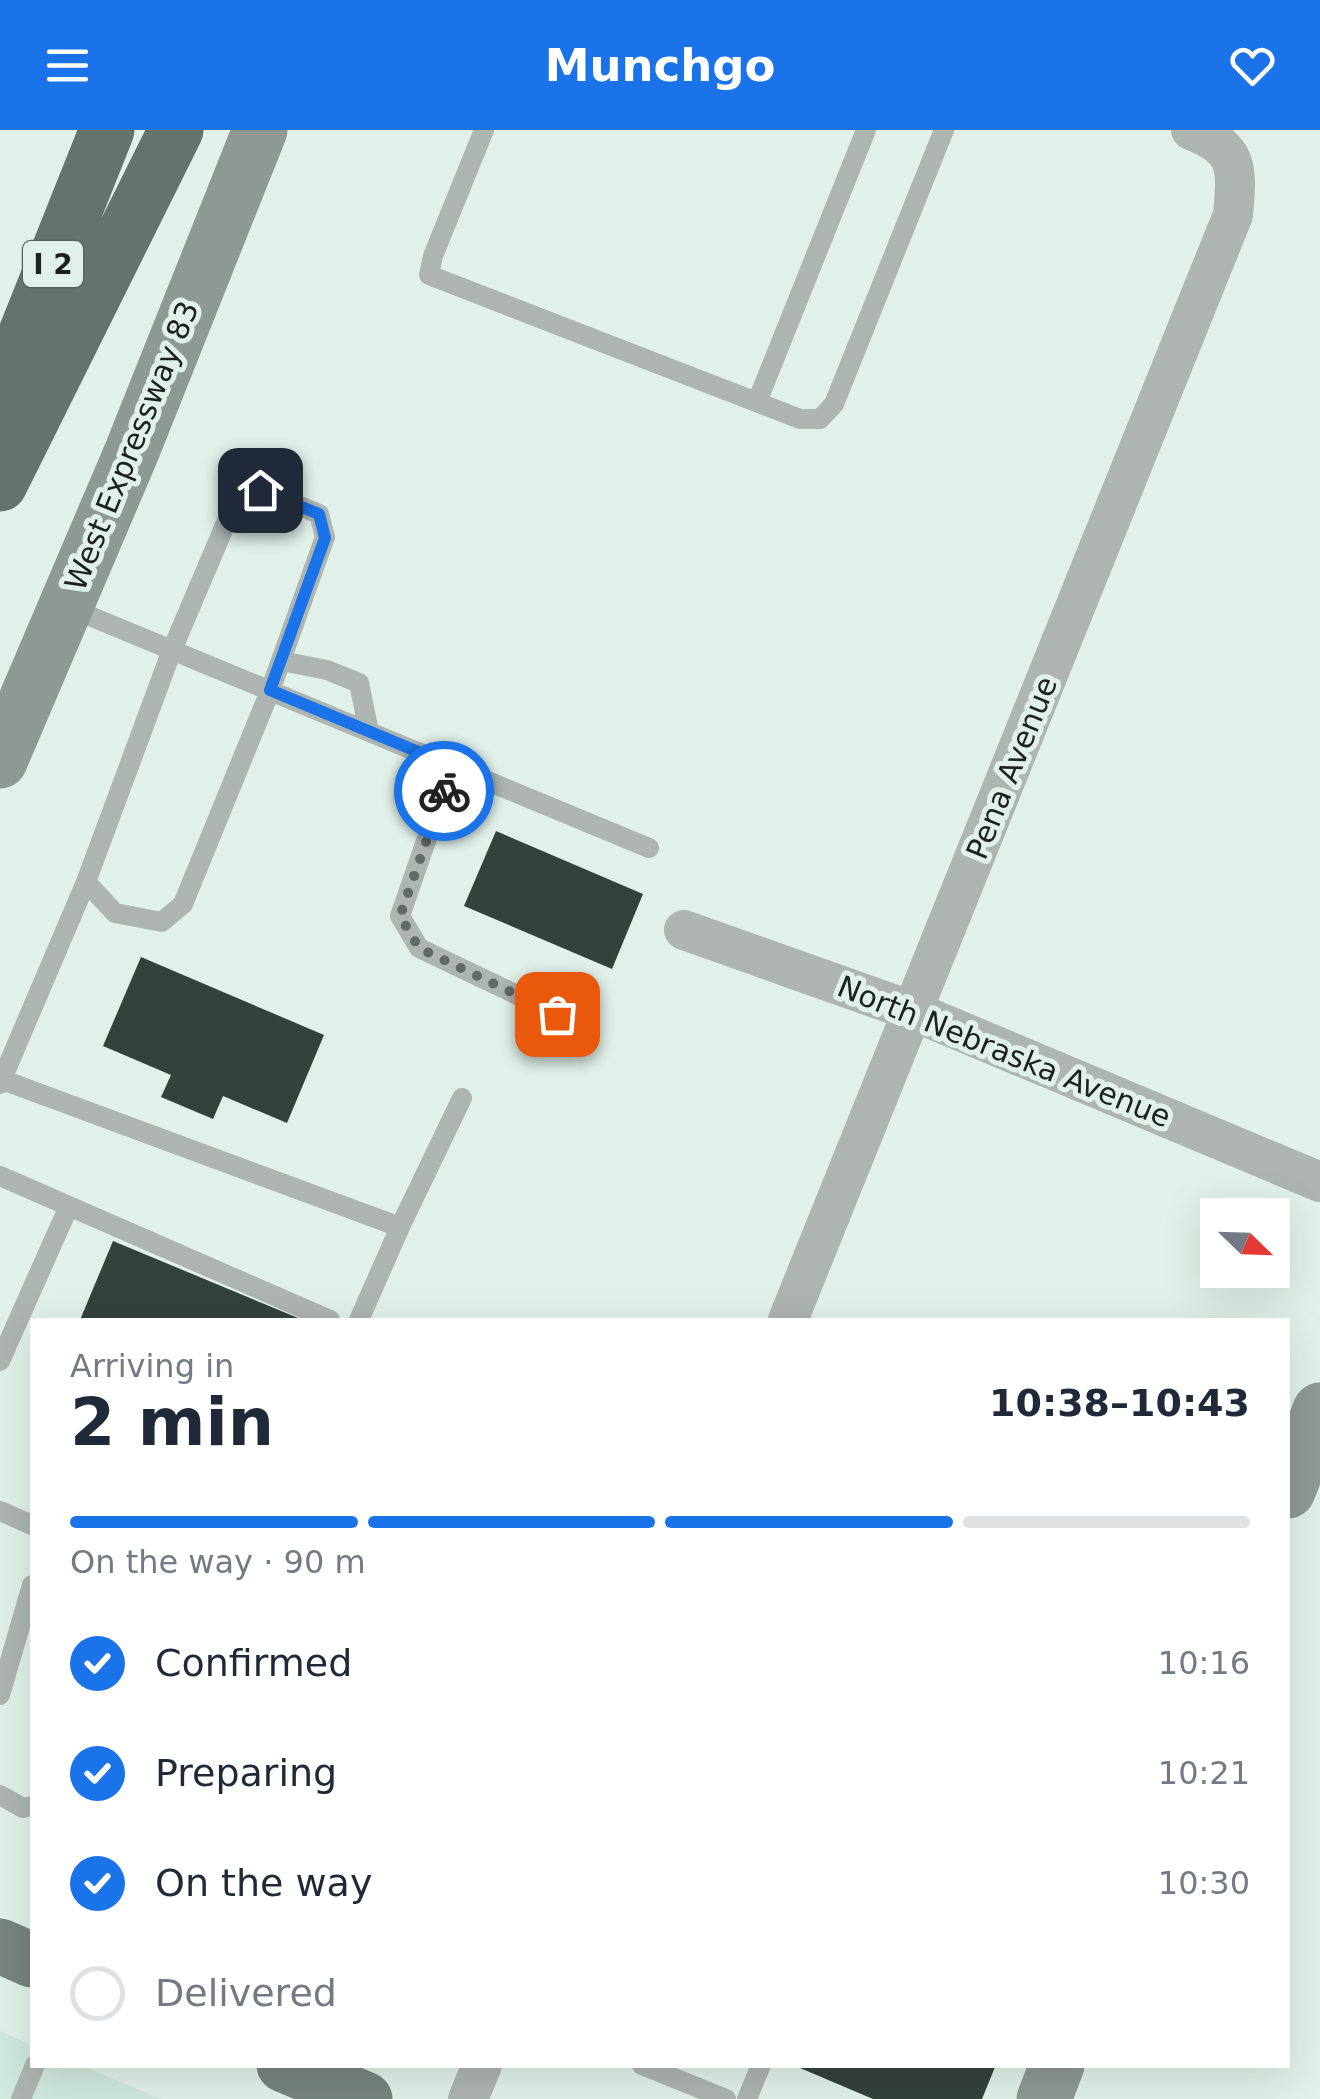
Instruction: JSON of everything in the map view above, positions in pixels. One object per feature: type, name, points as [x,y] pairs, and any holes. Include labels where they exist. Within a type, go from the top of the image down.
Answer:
[{"type":"highway","name":"I 2","points":[[0,398],[107,130]]},
{"type":"highway","points":[[0,484],[176,130]]},
{"type":"main road","name":"West Expressway 83","points":[[0,762],[132,451],[260,130]]},
{"type":"main road","points":[[1290,1487],[1320,1410]]},
{"type":"main road","points":[[0,1946],[30,1959]]},
{"type":"main road","points":[[291,2068],[365,2099]]},
{"type":"main road","points":[[1044,2099],[1057,2068]]},
{"type":"street","name":"Pena Avenue","points":[[789,1318],[1234,214],[1237,172],[1230,155],[1213,138],[1191,130]]},
{"type":"street","name":"North Nebraska Avenue","points":[[684,930],[914,1012],[1320,1182]]},
{"type":"street","points":[[468,2099],[481,2068]]},
{"type":"lane","points":[[484,130],[429,275],[800,419],[820,419],[834,404],[944,130]]},
{"type":"lane","points":[[757,402],[866,130]]},
{"type":"lane","points":[[86,882],[115,913],[162,922],[183,904],[270,690],[325,538],[319,514],[260,490],[238,497],[172,650],[86,882],[1,1081],[400,1227]]},
{"type":"lane","points":[[66,606],[648,848]]},
{"type":"lane","points":[[281,661],[326,670],[359,683],[369,732]]},
{"type":"lane","points":[[452,766],[400,916],[419,948],[557,1014]]},
{"type":"lane","points":[[360,1318],[462,1098]]},
{"type":"lane","points":[[0,1176],[325,1318]]},
{"type":"lane","points":[[0,1360],[68,1206]]},
{"type":"lane","points":[[0,1510],[30,1524]]},
{"type":"lane","points":[[0,1695],[30,1592]]},
{"type":"lane","points":[[0,1794],[23,1808],[30,1806]]},
{"type":"lane","points":[[21,2099],[33,2068]]},
{"type":"lane","points":[[649,2068],[726,2099]]},
{"type":"lane","points":[[747,2099],[760,2068]]},
{"type":"shaded area","points":[[0,2031],[30,2044],[30,2068],[87,2068],[161,2099],[0,2099]]},
{"type":"building","points":[[496,831],[643,894],[612,969],[464,906]]},
{"type":"building","points":[[141,957],[324,1035],[287,1123],[223,1096],[213,1119],[161,1097],[171,1075],[103,1046]]},
{"type":"building","points":[[113,1241],[298,1318],[81,1318]]},
{"type":"building","points":[[800,2068],[995,2068],[982,2099],[873,2099]]},
{"type":"way so far","points":[[444,791],[400,916],[419,948],[557,1014]]},
{"type":"route","points":[[260,490],[319,514],[325,538],[270,690],[452,766],[444,791]]}]
